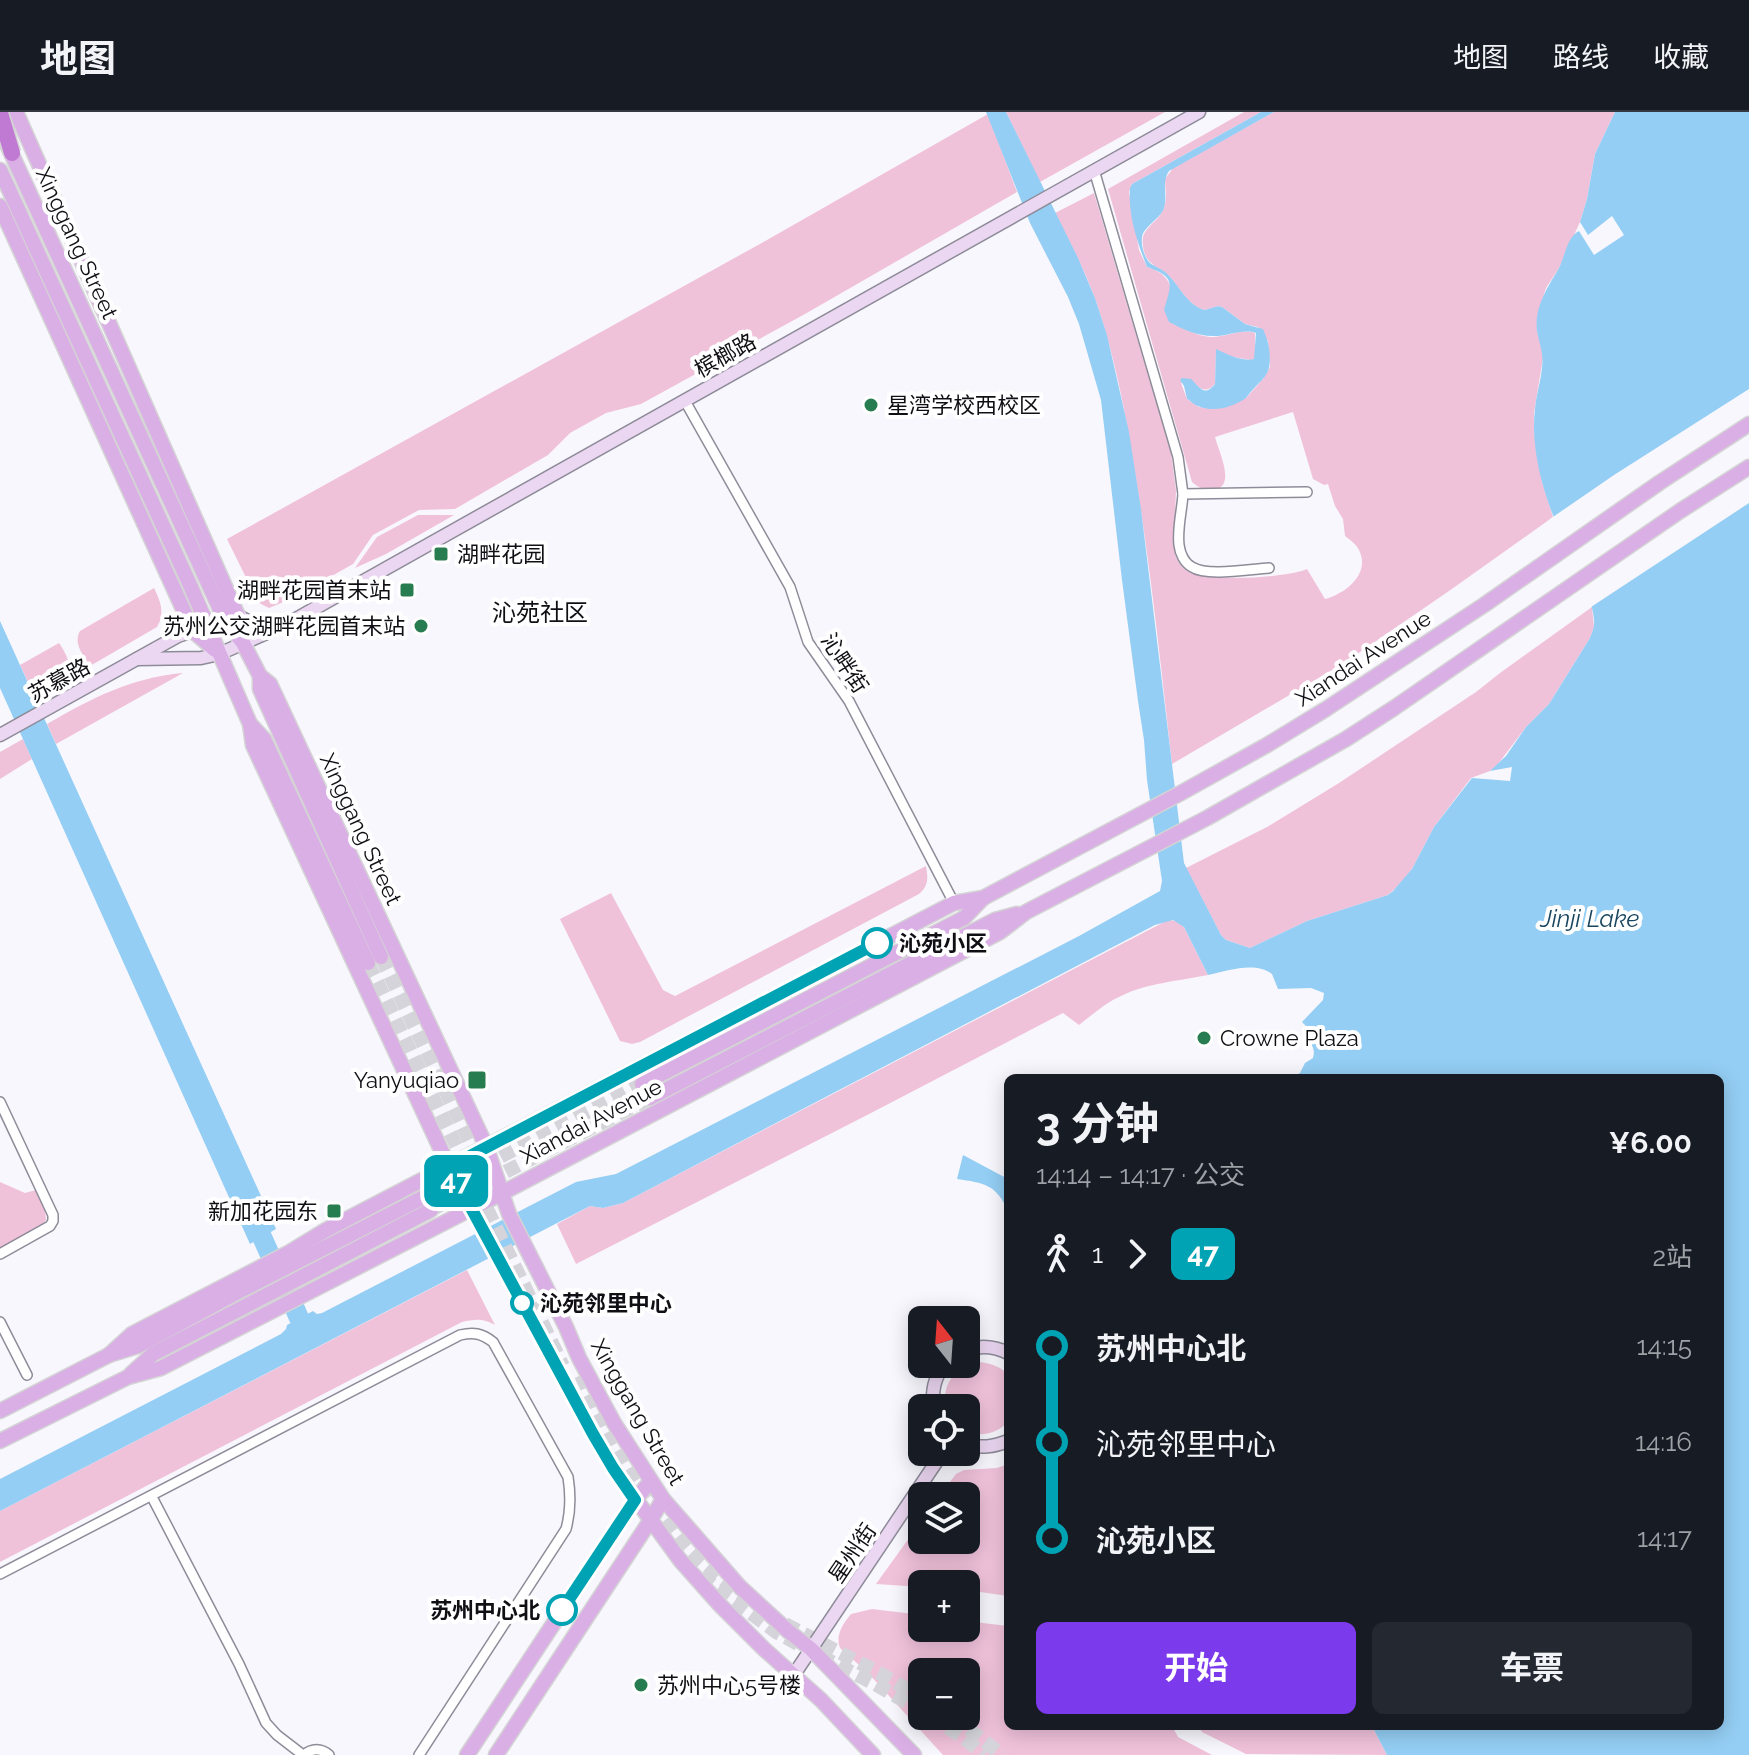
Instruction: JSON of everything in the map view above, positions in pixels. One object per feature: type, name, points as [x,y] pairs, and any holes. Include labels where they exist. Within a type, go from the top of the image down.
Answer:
[{"type":"highway","points":[[0,114],[12,153]]},
{"type":"main road","points":[[0,114],[6,112]]},
{"type":"main road","points":[[16,112],[231,618],[269,632]]},
{"type":"main road","name":"槟榔路","points":[[269,632],[1199,112]]},
{"type":"main road","name":"Xinggang Street","points":[[0,129],[155,465],[260,676],[270,684],[486,1146],[509,1214],[614,1423],[663,1499],[740,1587],[811,1649],[914,1755]]},
{"type":"main road","name":"Xinggang Street","points":[[0,170],[139,472],[200,628]]},
{"type":"main road","points":[[0,206],[200,628],[219,654]]},
{"type":"main road","name":"Xiandai Avenue","points":[[642,1084],[964,918],[983,898],[1179,794],[1326,709],[1749,424]]},
{"type":"main road","name":"Xiandai Avenue","points":[[0,1441],[128,1377],[161,1368],[471,1209],[1000,932],[1026,912],[1183,831],[1346,739],[1749,467]]},
{"type":"main road","name":"苏慕路","points":[[0,735],[178,636],[231,618]]},
{"type":"main road","name":"苏慕路","points":[[137,659],[187,659],[219,654],[269,632]]},
{"type":"main road","name":"Xinggang Street","points":[[219,654],[250,724],[253,745],[449,1167],[613,1468],[680,1560],[720,1605],[821,1700],[873,1755]]},
{"type":"main road","name":"Xinggang Street","points":[[250,724],[264,739],[375,960],[260,689],[260,676]]},
{"type":"main road","name":"Xiandai Avenue","points":[[109,1355],[132,1334],[486,1146],[954,903],[983,898]]},
{"type":"main road","name":"Xiandai Avenue","points":[[650,1098],[995,920],[1026,912]]},
{"type":"main road","name":"Xiandai Avenue","points":[[0,1411],[109,1355],[138,1346],[424,1197]]},
{"type":"main road","name":"Xiandai Avenue","points":[[128,1377],[153,1354],[431,1210]]},
{"type":"main road","points":[[980,1346],[1004,1351]]},
{"type":"main road","points":[[980,1447],[1004,1442]]},
{"type":"main road","name":"星州街","points":[[793,1676],[934,1466]]},
{"type":"main road","points":[[467,1755],[635,1500],[650,1482]]},
{"type":"main road","points":[[496,1755],[663,1499]]},
{"type":"street","points":[[1094,170],[1178,457],[1183,494],[1179,546],[1185,562],[1200,571],[1269,568]]},
{"type":"street","name":"沁畔街","points":[[685,401],[790,587],[808,642],[849,701],[954,903]]},
{"type":"street","points":[[1183,494],[1307,492]]},
{"type":"street","points":[[0,1102],[53,1215],[50,1226],[0,1254]]},
{"type":"street","points":[[0,1322],[27,1375]]},
{"type":"street","points":[[0,1574],[460,1335],[473,1332],[484,1335],[493,1342],[568,1477],[570,1515],[566,1529],[419,1755]]},
{"type":"street","points":[[152,1497],[239,1664],[266,1723],[304,1755],[319,1750],[329,1755]]},
{"type":"shaded area","points":[[1006,112],[1165,112],[1040,182]]},
{"type":"shaded area","points":[[1244,112],[1261,112],[1132,184],[1129,192],[1139,250],[1147,267],[1164,276],[1171,289],[1173,324],[1210,337],[1255,333],[1255,359],[1216,354],[1215,384],[1212,387],[1204,389],[1194,382],[1181,383],[1187,399],[1199,407],[1208,408],[1246,398],[1270,367],[1268,341],[1258,327],[1245,324],[1222,307],[1205,310],[1194,305],[1168,275],[1146,256],[1144,234],[1163,210],[1165,179],[1173,168],[1274,112],[1615,112],[1595,154],[1580,222],[1546,288],[1537,318],[1543,358],[1534,432],[1542,482],[1553,517],[1344,663],[1172,764],[1146,546],[1119,386],[1096,301],[1055,213],[1094,193],[1171,453],[1176,490],[1174,547],[1180,565],[1199,575],[1230,578],[1283,575],[1307,569],[1325,599],[1340,593],[1359,575],[1362,559],[1358,548],[1345,536],[1343,519],[1328,484],[1313,479],[1293,412],[1215,437],[1225,470],[1223,484],[1218,489],[1209,490],[1192,482],[1108,189]]},
{"type":"shaded area","points":[[988,114],[1017,192],[641,404],[606,413],[570,433],[548,455],[455,509],[419,510],[373,535],[353,564],[293,598],[269,608],[256,598],[227,539]]},
{"type":"shaded area","points":[[418,515],[454,515],[355,568],[377,537]]},
{"type":"shaded area","points":[[154,588],[161,608],[157,627],[90,666],[78,644],[80,631]]},
{"type":"shaded area","points":[[1592,607],[1594,627],[1590,638],[1549,704],[1526,727],[1498,764],[1490,771],[1471,778],[1434,827],[1412,869],[1388,895],[1307,921],[1250,948],[1226,940],[1221,935],[1186,868],[1267,827],[1339,783],[1476,692]]},
{"type":"shaded area","points":[[59,643],[66,655],[70,678],[35,697],[20,665]]},
{"type":"shaded area","points":[[183,673],[56,744],[47,724],[129,684]]},
{"type":"shaded area","points":[[23,739],[32,759],[0,779],[0,752]]},
{"type":"shaded area","points":[[926,866],[927,881],[919,894],[632,1044],[620,1041],[560,919],[611,893],[663,990],[675,996]]},
{"type":"shaded area","points":[[1168,920],[1177,921],[1184,927],[1208,975],[1131,992],[1110,1002],[1079,1025],[1063,1013],[576,1264],[557,1224],[590,1206],[603,1208],[623,1203]]},
{"type":"shaded area","points":[[0,1182],[25,1193],[36,1190],[45,1207],[46,1220],[0,1248]]},
{"type":"shaded area","points":[[467,1270],[495,1325],[479,1320],[462,1322],[0,1562],[0,1511]]},
{"type":"shaded area","points":[[980,1362],[1002,1369],[1004,1425],[994,1432],[980,1434],[980,1394],[946,1394],[951,1378],[980,1378]]},
{"type":"shaded area","points":[[1004,1465],[1004,1595],[980,1592],[980,1570],[908,1570],[908,1586],[876,1584],[908,1539],[908,1554],[980,1554],[980,1482],[950,1482],[964,1470]]},
{"type":"shaded area","points":[[872,1609],[908,1613],[908,1642],[980,1642],[980,1623],[1004,1626],[1004,1730],[1174,1730],[1178,1737],[1212,1755],[943,1755],[920,1730],[980,1730],[980,1658],[908,1658],[908,1717],[840,1648],[839,1634],[851,1614]]},
{"type":"shaded area","points":[[1201,1730],[1374,1730],[1387,1755],[1246,1754]]},
{"type":"water","name":"Jinji Lake","points":[[986,112],[1006,112],[1078,258],[1107,335],[1129,432],[1141,509],[1184,863],[1221,935],[1226,940],[1250,948],[1307,921],[1388,895],[1412,869],[1434,827],[1472,778],[1510,781],[1512,767],[1490,771],[1549,704],[1590,638],[1594,625],[1590,600],[1549,504],[1536,455],[1534,418],[1542,362],[1537,331],[1540,306],[1575,234],[1579,231],[1594,255],[1624,235],[1612,216],[1588,235],[1580,222],[1595,154],[1615,112],[1749,112],[1749,1755],[1387,1755],[1374,1730],[1724,1730],[1724,1074],[1298,1074],[1305,1063],[1313,1058],[1314,1051],[1307,1027],[1302,1022],[1323,1000],[1324,993],[1311,988],[1278,989],[1272,974],[1258,968],[1208,975],[1184,927],[1173,920],[1155,925],[623,1203],[603,1208],[590,1206],[0,1511],[0,1479],[281,1334],[287,1325],[313,1311],[322,1313],[576,1182],[616,1174],[1079,936],[1160,891],[1162,881],[1101,400],[1079,324],[1030,223]]},
{"type":"water","points":[[1261,112],[1274,112],[1169,171],[1165,180],[1164,208],[1142,238],[1149,262],[1165,272],[1193,304],[1205,310],[1222,307],[1245,324],[1263,329],[1266,336],[1270,358],[1268,372],[1261,381],[1246,398],[1235,404],[1217,409],[1204,408],[1187,399],[1180,380],[1191,379],[1208,390],[1215,384],[1216,349],[1240,358],[1254,359],[1256,333],[1207,336],[1169,322],[1164,310],[1169,283],[1163,274],[1147,267],[1132,218],[1130,188],[1132,184]]},
{"type":"water","points":[[0,621],[276,1229],[250,1244],[0,688]]},
{"type":"water","points":[[963,1155],[1004,1177],[1004,1204],[988,1186],[957,1179]]},
{"type":"pier","points":[[1749,389],[1749,503],[1588,609],[1550,519]]},
{"type":"waterway","points":[[262,1237],[275,1266]]},
{"type":"waterway","points":[[289,1295],[299,1318]]},
{"type":"tunnel","points":[[381,957],[500,1204]]},
{"type":"tunnel","points":[[368,963],[563,1366]]},
{"type":"tunnel","points":[[482,1166],[642,1084]]},
{"type":"tunnel","points":[[431,1210],[650,1098]]},
{"type":"tunnel","points":[[424,1197],[464,1176]]},
{"type":"tunnel","points":[[581,1375],[616,1444],[672,1530],[714,1573],[742,1594]]},
{"type":"tunnel","points":[[701,1576],[776,1632],[798,1644]]},
{"type":"tunnel","points":[[785,1624],[908,1690]]},
{"type":"tunnel","points":[[820,1656],[908,1703]]},
{"type":"tunnel","points":[[952,1730],[984,1755]]},
{"type":"tunnel","points":[[970,1730],[1002,1755]]},
{"type":"bus line","name":"47","points":[[562,1610],[635,1500],[593,1434],[449,1167],[877,943]]},
{"type":"place","name":"星湾学校西校区","points":[[871,405]]},
{"type":"place","name":"湖畔花园","points":[[441,554]]},
{"type":"place","name":"湖畔花园首末站","points":[[407,590]]},
{"type":"place","name":"苏州公交湖畔花园首末站","points":[[421,626]]},
{"type":"place","name":"沁苑小区","points":[[877,943]]},
{"type":"place","name":"Crowne Plaza","points":[[1204,1038]]},
{"type":"place","name":"Yanyuqiao","points":[[477,1080]]},
{"type":"place","name":"新加花园东","points":[[334,1211]]},
{"type":"place","name":"沁苑邻里中心","points":[[522,1303]]},
{"type":"place","name":"苏州中心北","points":[[562,1610]]},
{"type":"place","name":"苏州中心5号楼","points":[[641,1685]]},
{"type":"district","name":"沁苑社区","points":[[540,613]]}]
